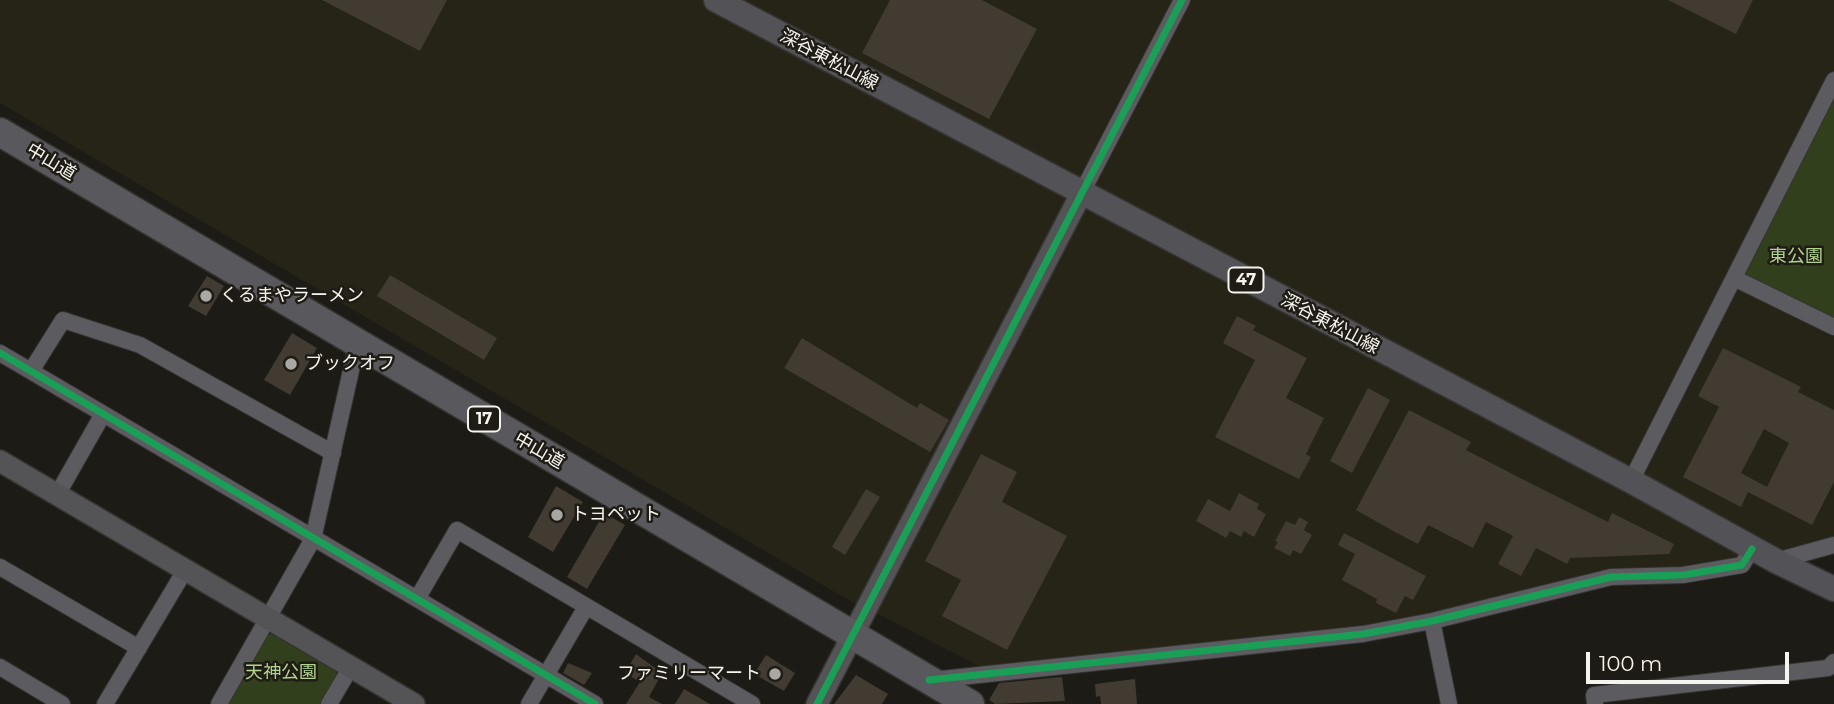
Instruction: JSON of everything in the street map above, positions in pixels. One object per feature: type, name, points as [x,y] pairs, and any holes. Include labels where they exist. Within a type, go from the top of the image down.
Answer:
[{"type":"highway","name":"中山道","points":[[0,132],[970,704]]},
{"type":"main road","name":"深谷東松山線","points":[[716,0],[1080,194],[1631,481],[1752,549],[1834,589]]},
{"type":"street","points":[[817,704],[1182,0]]},
{"type":"street","points":[[1631,481],[1834,80]]},
{"type":"street","points":[[1735,279],[1834,327]]},
{"type":"street","points":[[31,371],[63,320],[140,345],[332,453]]},
{"type":"street","points":[[219,704],[313,539],[357,344]]},
{"type":"street","points":[[0,353],[595,704]]},
{"type":"street","points":[[57,495],[103,414]]},
{"type":"street","points":[[0,461],[184,572],[414,704]]},
{"type":"street","points":[[416,599],[457,530],[752,704]]},
{"type":"street","points":[[1776,561],[1834,545]]},
{"type":"street","points":[[929,680],[1309,641],[1432,621],[1611,577],[1683,575],[1742,565],[1752,549]]},
{"type":"street","points":[[0,567],[139,648]]},
{"type":"street","points":[[106,704],[184,572]]},
{"type":"street","points":[[529,704],[586,607]]},
{"type":"street","points":[[1432,621],[1449,704]]},
{"type":"street","points":[[1595,704],[1594,695],[1828,668],[1834,662]]},
{"type":"street","points":[[0,667],[62,704]]},
{"type":"street","points":[[329,704],[351,667]]},
{"type":"shaded area","points":[[0,0],[1179,0],[862,608],[0,103]]},
{"type":"shaded area","points":[[1184,0],[1834,0],[1834,538],[1742,565],[1611,568],[1432,612],[1362,626],[983,668],[868,609]]},
{"type":"green space","name":"東公園","points":[[1834,99],[1834,318],[1747,277],[1745,270]]},
{"type":"green space","name":"天神公園","points":[[275,633],[336,669],[337,675],[321,704],[227,704],[267,635]]},
{"type":"building","points":[[322,0],[447,0],[420,51]]},
{"type":"building","points":[[890,0],[982,0],[1037,29],[989,119],[862,53]]},
{"type":"building","points":[[1668,0],[1753,0],[1736,34]]},
{"type":"building","points":[[390,275],[497,338],[484,360],[377,296]]},
{"type":"building","name":"くるまやラーメン","points":[[207,276],[224,286],[206,316],[188,306]]},
{"type":"building","points":[[1237,316],[1256,326],[1253,330],[1307,358],[1286,398],[1324,418],[1306,454],[1311,457],[1299,479],[1215,437],[1255,360],[1223,343]]},
{"type":"building","name":"ブックオフ","points":[[292,333],[317,348],[290,395],[264,380]]},
{"type":"building","points":[[802,338],[917,408],[920,403],[949,420],[930,452],[784,368]]},
{"type":"building","points":[[1723,348],[1801,387],[1798,392],[1834,410],[1834,482],[1812,525],[1748,492],[1741,507],[1683,477],[1719,407],[1698,396]],"holes":[[[1764,429],[1789,443],[1767,487],[1741,473]]]},
{"type":"building","points":[[1368,388],[1390,400],[1352,473],[1330,461]]},
{"type":"building","points":[[1409,410],[1471,442],[1466,450],[1528,482],[1608,522],[1612,513],[1674,544],[1669,554],[1570,558],[1567,564],[1536,548],[1521,576],[1498,564],[1513,536],[1486,522],[1473,548],[1428,525],[1418,544],[1395,532],[1356,510]]},
{"type":"building","points":[[981,454],[1017,472],[1002,502],[1067,536],[1007,650],[942,616],[961,580],[925,561]]},
{"type":"building","name":"トヨペット","points":[[556,486],[583,502],[553,552],[528,537]]},
{"type":"building","points":[[866,489],[880,497],[845,555],[832,547]]},
{"type":"building","points":[[1239,493],[1259,504],[1257,509],[1266,514],[1254,537],[1244,531],[1241,537],[1230,531],[1226,538],[1196,521],[1208,499],[1230,511]]},
{"type":"building","points":[[604,513],[625,525],[587,589],[567,577]]},
{"type":"building","points":[[1299,517],[1308,522],[1304,530],[1312,535],[1301,554],[1293,550],[1290,556],[1274,548],[1278,542],[1275,541],[1286,521],[1295,525]]},
{"type":"building","points":[[1344,533],[1426,576],[1413,600],[1405,596],[1396,613],[1342,580],[1355,554],[1338,545]]},
{"type":"building","points":[[636,654],[662,673],[649,697],[662,704],[626,704],[640,682],[625,673]]},
{"type":"building","name":"ファミリーマート","points":[[766,655],[795,673],[784,691],[754,674]]},
{"type":"building","points":[[568,663],[592,673],[584,685],[563,673]]},
{"type":"building","points":[[856,675],[888,694],[882,704],[834,704]]},
{"type":"building","points":[[1062,677],[1065,701],[995,704],[989,700],[999,683]]},
{"type":"building","points":[[1135,679],[1137,704],[1101,704],[1100,696],[1096,697],[1095,684]]},
{"type":"building","points":[[684,689],[710,704],[675,704]]},
{"type":"cycle path","points":[[817,704],[1182,0]]},
{"type":"cycle path","points":[[0,353],[595,704]]},
{"type":"cycle path","points":[[929,680],[1363,634],[1432,621],[1611,577],[1683,575],[1742,565],[1752,549]]},
{"type":"place","name":"くるまやラーメン","points":[[206,296]]},
{"type":"place","name":"ブックオフ","points":[[291,364]]},
{"type":"place","name":"トヨペット","points":[[557,515]]},
{"type":"place","name":"ファミリーマート","points":[[775,674]]}]
